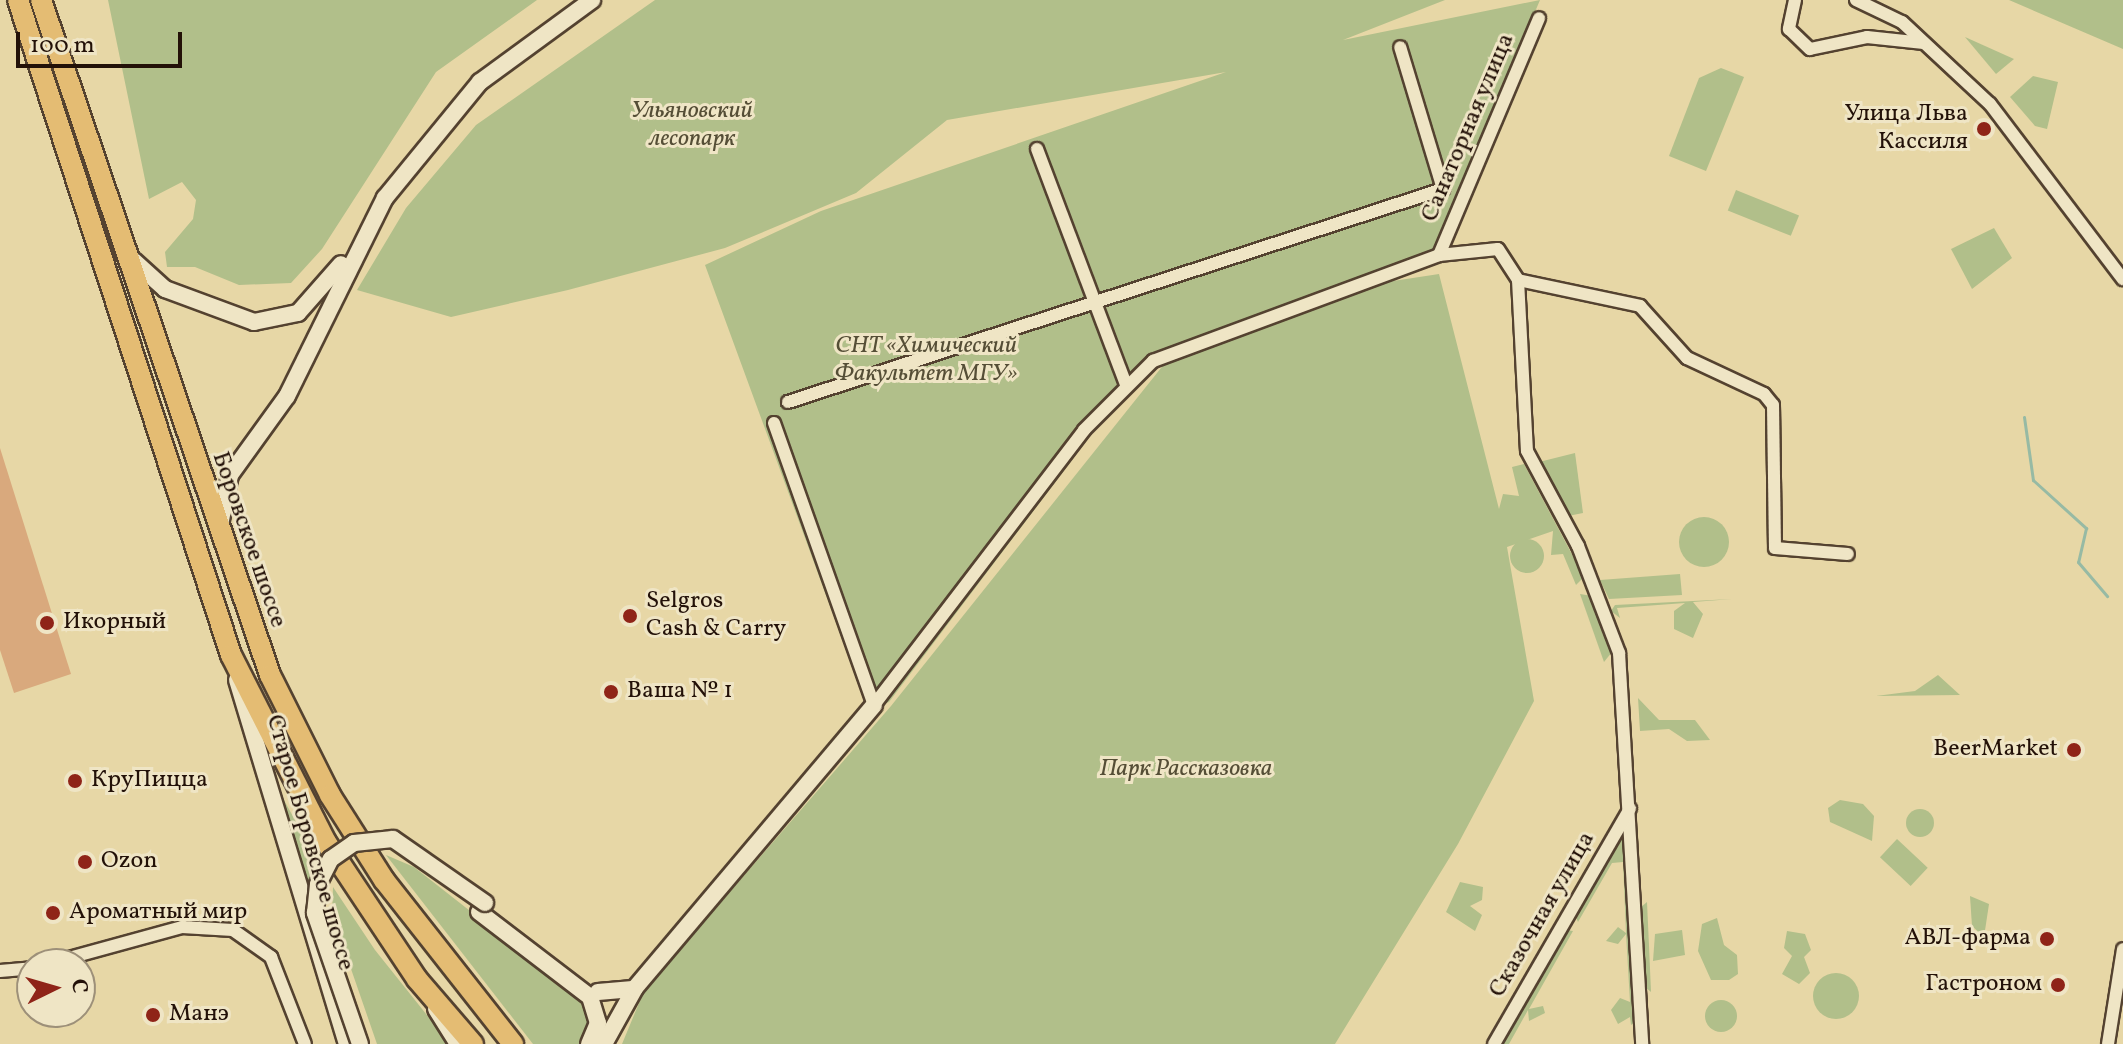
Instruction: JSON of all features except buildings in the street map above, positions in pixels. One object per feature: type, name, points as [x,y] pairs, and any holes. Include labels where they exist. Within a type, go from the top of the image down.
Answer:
[{"type":"main road","points":[[18,0],[231,655],[326,842],[430,996],[473,1044]]},
{"type":"main road","name":"Боровское шоссе","points":[[41,0],[224,558],[277,691],[337,807],[421,932],[513,1044]]},
{"type":"street","points":[[120,240],[141,273],[165,289],[254,322],[298,313],[355,248],[431,134],[480,82],[592,0]]},
{"type":"street","points":[[1795,0],[1789,29],[1810,49],[1867,37],[1924,43]]},
{"type":"street","points":[[1856,0],[1902,22],[2016,132],[2123,279]]},
{"type":"street","name":"Санаторная улица","points":[[1439,255],[1539,18]]},
{"type":"street","points":[[788,402],[1443,189],[1400,47]]},
{"type":"street","points":[[1037,149],[1091,301],[1126,384]]},
{"type":"street","points":[[224,558],[219,501],[230,475],[287,396],[355,248]]},
{"type":"street","points":[[606,1037],[635,988],[874,705],[1126,384],[1153,361],[1439,255],[1498,249],[1518,280],[1640,306],[1687,358],[1764,394],[1773,405],[1775,548],[1848,554]]},
{"type":"street","name":"Сказочная улица","points":[[1518,280],[1523,429],[1616,641],[1630,808],[1642,1044]]},
{"type":"street","points":[[774,423],[874,705]]},
{"type":"street","name":"Старое Боровское шоссе","points":[[231,655],[285,858],[347,1044]]},
{"type":"street","name":"Сказочная улица","points":[[1494,1044],[1630,808]]},
{"type":"street","points":[[360,1044],[315,913],[318,884],[331,859],[354,843],[393,839],[590,997],[598,1023],[589,1044]]},
{"type":"street","points":[[369,1044],[324,908],[335,869],[360,851],[396,850],[598,992],[635,988]]},
{"type":"street","points":[[96,951],[201,924],[253,940],[279,972],[305,1044]]},
{"type":"street","points":[[2108,1044],[2123,949]]},
{"type":"street","points":[[598,992],[606,1037]]},
{"type":"street","points":[[430,996],[458,1044]]},
{"type":"street","points":[[498,1026],[524,1044]]},
{"type":"green space","points":[[108,0],[537,0],[436,72],[322,249],[291,283],[239,285],[195,267],[167,267],[165,252],[193,219],[196,200],[182,182],[149,199]]},
{"type":"green space","name":"СНТ «Химический Факультет МГУ»","points":[[655,0],[1445,0],[1343,40],[1540,0],[1434,250],[1146,362],[889,702],[868,710],[705,265],[821,211],[1226,72],[947,120],[856,193],[725,248],[568,290],[451,317],[357,290],[406,208],[476,125]]},
{"type":"green space","points":[[2009,0],[2123,0],[2123,49]]},
{"type":"green space","points":[[1965,37],[2014,59],[1996,74]]},
{"type":"green space","points":[[1721,68],[1744,77],[1706,171],[1669,156],[1699,78]]},
{"type":"green space","points":[[2033,76],[2058,82],[2047,129],[2035,126],[2010,97]]},
{"type":"green space","points":[[1736,190],[1799,215],[1791,236],[1728,210]]},
{"type":"green space","points":[[1994,228],[2012,258],[1972,289],[1951,249]]},
{"type":"green space","name":"Парк Рассказовка","points":[[1439,274],[1499,509],[1503,494],[1519,496],[1512,467],[1524,464],[1584,577],[1576,585],[1563,554],[1551,555],[1553,531],[1507,547],[1534,701],[1458,844],[1335,1044],[622,1044],[644,991],[891,706],[1165,363],[1380,283]]},
{"type":"green space","points":[[1575,453],[1583,513],[1568,516],[1539,462]]},
{"type":"green space","points":[[1704,517],[1721,525],[1729,542],[1721,559],[1704,567],[1687,559],[1679,542],[1687,525]]},
{"type":"green space","points":[[1527,539],[1539,544],[1544,556],[1539,568],[1527,573],[1515,568],[1510,556],[1515,544]]},
{"type":"green space","points":[[1680,574],[1682,595],[1609,599],[1600,580]]},
{"type":"green space","points":[[1580,594],[1592,596],[1612,652],[1604,662]]},
{"type":"green space","points":[[1732,599],[1693,602],[1703,614],[1693,638],[1674,629],[1674,611],[1685,603],[1617,608],[1620,618],[1611,611],[1615,605]]},
{"type":"green space","points":[[1938,675],[1960,695],[1876,696],[1915,691]]},
{"type":"green space","points":[[1638,698],[1659,720],[1695,720],[1710,740],[1687,741],[1669,729],[1640,731]]},
{"type":"green space","points":[[275,784],[320,865],[310,907]]},
{"type":"green space","points":[[1840,800],[1863,804],[1874,816],[1872,841],[1830,822],[1828,808]]},
{"type":"green space","points":[[1920,809],[1930,813],[1934,823],[1930,833],[1920,837],[1910,833],[1906,823],[1910,813]]},
{"type":"green space","points":[[1624,829],[1635,1022],[1631,1025],[1630,1017],[1618,1024],[1611,1010],[1620,998],[1630,1002],[1626,934],[1618,944],[1606,941],[1618,927],[1626,933],[1623,862],[1612,863],[1578,922],[1575,915]]},
{"type":"green space","points":[[1897,839],[1928,868],[1911,886],[1880,857]]},
{"type":"green space","points":[[386,855],[414,867],[581,998],[592,1023],[584,1044],[533,1044]]},
{"type":"green space","points":[[1460,882],[1483,887],[1482,900],[1470,906],[1482,915],[1475,931],[1446,912]]},
{"type":"green space","points":[[333,887],[375,950],[450,1044],[377,1044],[332,914]]},
{"type":"green space","points":[[1970,896],[1989,904],[1984,937],[1972,926]]},
{"type":"green space","points":[[1647,902],[1651,992],[1645,987],[1641,907]]},
{"type":"green space","points":[[1717,918],[1724,945],[1737,955],[1738,974],[1729,980],[1711,980],[1698,951],[1702,924]]},
{"type":"green space","points":[[1566,930],[1573,931],[1529,1009],[1543,1006],[1545,1013],[1529,1021],[1528,1010],[1509,1044],[1500,1044]]},
{"type":"green space","points":[[1682,930],[1685,955],[1653,961],[1655,934]]},
{"type":"green space","points":[[1787,931],[1805,934],[1811,950],[1804,957],[1810,973],[1799,984],[1782,974],[1792,956],[1784,948]]},
{"type":"green space","points":[[1836,973],[1852,980],[1859,996],[1852,1012],[1836,1019],[1820,1012],[1813,996],[1820,980]]},
{"type":"green space","points":[[1721,1000],[1732,1005],[1737,1016],[1732,1027],[1721,1032],[1710,1027],[1705,1016],[1710,1005]]},
{"type":"waterway","points":[[2024,417],[2033,480],[2086,528],[2078,562],[2107,596]]},
{"type":"place","name":"Улица Льва Кассиля","points":[[1984,129]]},
{"type":"place","name":"Selgros Cash & Carry","points":[[630,616]]},
{"type":"place","name":"Икорный","points":[[47,623]]},
{"type":"place","name":"Ваша № 1","points":[[611,692]]},
{"type":"place","name":"BeerMarket","points":[[2074,750]]},
{"type":"place","name":"КруПицца","points":[[75,781]]},
{"type":"place","name":"Ozon","points":[[85,862]]},
{"type":"place","name":"Ароматный мир","points":[[53,913]]},
{"type":"place","name":"АВЛ-фарма","points":[[2047,939]]},
{"type":"place","name":"Гастроном","points":[[2058,985]]},
{"type":"place","name":"Манэ","points":[[153,1015]]},
{"type":"park label","name":"Ульяновский лесопарк","points":[[692,126]]}]
